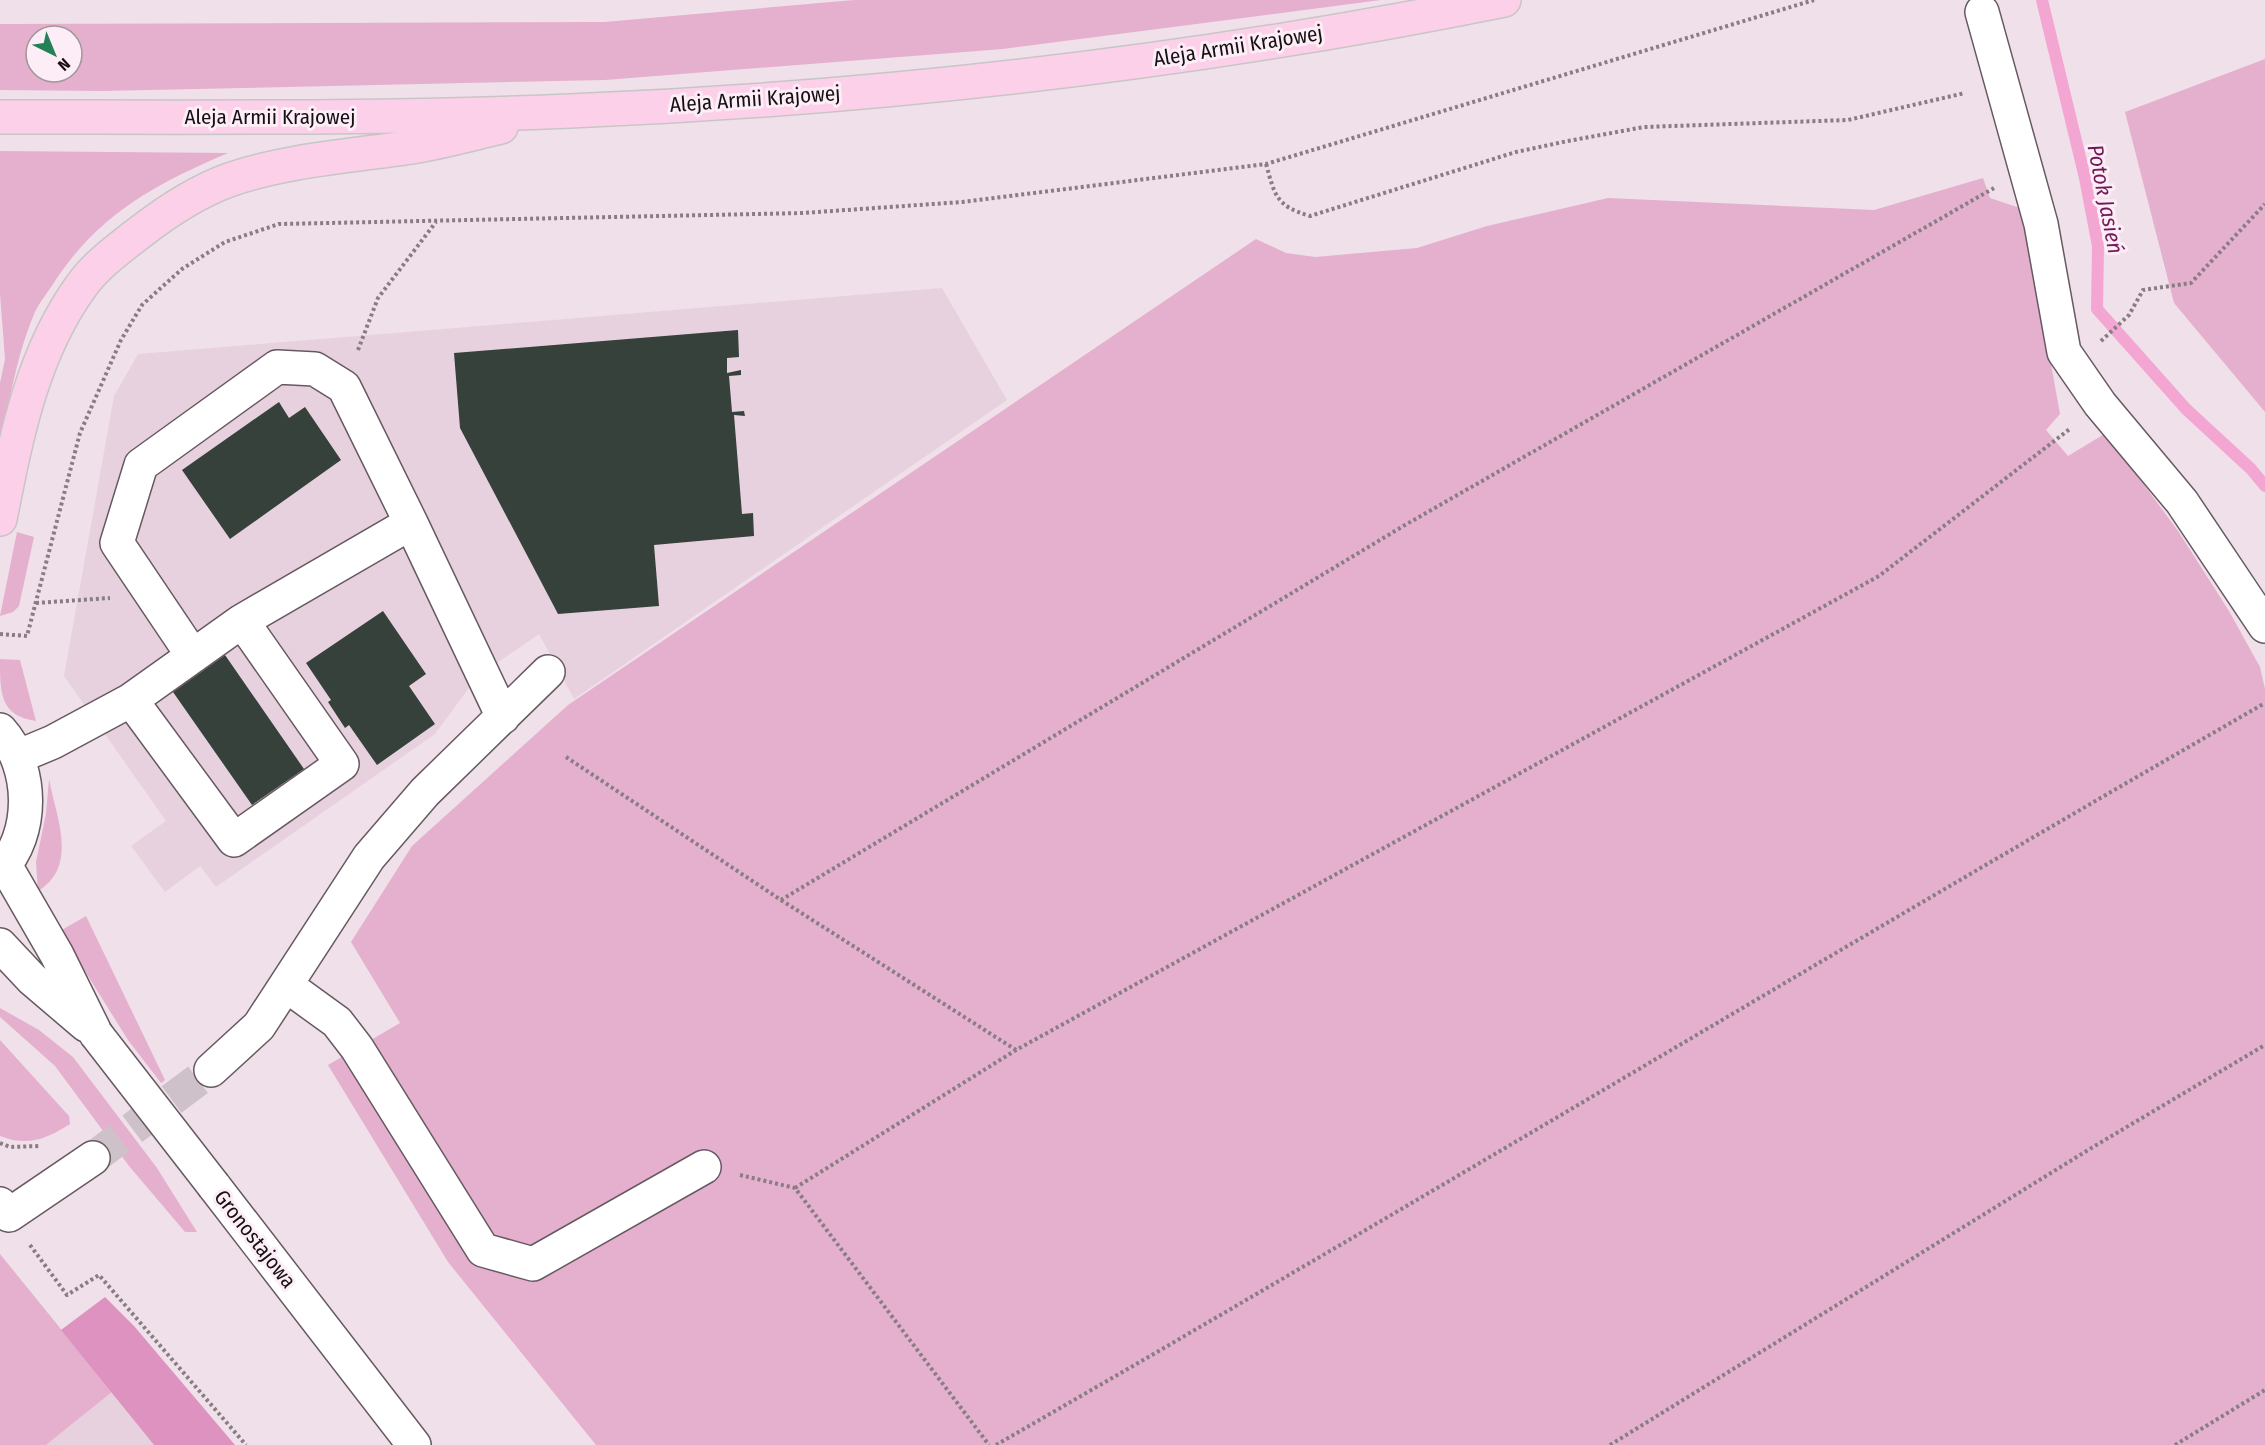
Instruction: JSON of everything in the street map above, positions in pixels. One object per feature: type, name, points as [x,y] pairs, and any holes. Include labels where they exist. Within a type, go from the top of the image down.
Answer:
[{"type":"main road","name":"Aleja Armii Krajowej","points":[[0,117],[293,118],[570,111],[775,98],[1063,70],[1304,37],[1504,0]]},
{"type":"main road","points":[[0,519],[15,445],[35,373],[54,333],[82,283],[119,249],[170,209],[228,181],[301,163],[415,147],[570,111]]},
{"type":"street","points":[[1982,12],[2041,224],[2064,352],[2100,404],[2182,502],[2265,626]]},
{"type":"street","points":[[193,656],[117,543],[141,465],[277,367],[315,369],[344,387],[503,717]]},
{"type":"street","points":[[3,867],[18,839],[25,812],[25,784],[9,743],[53,742],[131,700],[242,621],[411,523]]},
{"type":"street","points":[[131,700],[234,840],[342,764],[242,621]]},
{"type":"street","points":[[211,1070],[259,1026],[369,857],[424,792],[548,672]]},
{"type":"street","name":"Gronostajowa","points":[[3,867],[57,956],[96,1034],[414,1445]]},
{"type":"street","name":"Gronostajowa","points":[[0,945],[32,979],[96,1034]]},
{"type":"street","points":[[286,985],[337,1022],[357,1048],[483,1250],[533,1264],[704,1167]]},
{"type":"street","points":[[4,1210],[93,1158]]},
{"type":"path","points":[[0,634],[27,636],[80,433],[121,340],[142,305],[182,269],[225,242],[279,224],[803,213],[939,204],[1266,164],[1814,0]]},
{"type":"path","points":[[1266,164],[1276,196],[1288,210],[1310,216],[1516,152],[1568,141],[1644,127],[1848,120],[2002,84]]},
{"type":"path","points":[[781,900],[1416,519],[1987,190],[2029,177]]},
{"type":"path","points":[[2097,345],[2129,315],[2143,290],[2191,283],[2265,204]]},
{"type":"path","points":[[344,387],[378,298],[436,221]]},
{"type":"path","points":[[795,1188],[1016,1050],[1879,576],[2055,442],[2100,404]]},
{"type":"path","points":[[36,603],[152,595]]},
{"type":"path","points":[[996,1445],[1332,1252],[1929,897],[2265,703]]},
{"type":"path","points":[[566,757],[781,900],[1016,1050]]},
{"type":"path","points":[[1610,1445],[2093,1147],[2265,1045]]},
{"type":"path","points":[[0,1143],[10,1147],[42,1146]]},
{"type":"path","points":[[704,1167],[795,1188],[989,1445]]},
{"type":"path","points":[[4,1210],[67,1295],[99,1275],[246,1445]]},
{"type":"path","points":[[2175,1445],[2265,1389]]},
{"type":"shaded area","points":[[854,0],[1381,0],[1003,49],[605,80],[102,91],[0,90],[0,24],[604,22]]},
{"type":"shaded area","points":[[2265,59],[2265,412],[2174,303],[2125,112]]},
{"type":"shaded area","points":[[0,151],[228,153],[153,189],[131,203],[91,237],[72,257],[35,312],[14,377],[0,444],[0,383],[5,359],[0,294]]},
{"type":"shaded area","points":[[1983,178],[1990,198],[2023,209],[2060,414],[2046,430],[2068,456],[2106,433],[2178,531],[2229,611],[2260,667],[2265,689],[2265,1445],[596,1445],[448,1262],[328,1065],[400,1023],[351,942],[412,846],[568,705],[1256,239],[1286,253],[1315,257],[1417,248],[1487,226],[1608,198],[1874,210]]},
{"type":"shaded area","points":[[942,288],[1007,400],[574,699],[539,634],[477,677],[435,734],[216,887],[200,866],[165,892],[131,846],[166,821],[64,676],[114,396],[138,354]]},
{"type":"shaded area","points":[[17,532],[34,537],[19,606],[13,612],[0,616]]},
{"type":"shaded area","points":[[0,659],[20,660],[36,721],[15,714],[4,701]]},
{"type":"shaded area","points":[[49,779],[59,825],[61,855],[58,868],[51,881],[38,891],[36,862],[46,814]]},
{"type":"shaded area","points":[[86,916],[165,1080],[161,1083],[128,1040],[60,931]]},
{"type":"shaded area","points":[[0,1008],[39,1030],[73,1057],[157,1168],[197,1232],[185,1232],[129,1166],[55,1066],[0,1017]]},
{"type":"shaded area","points":[[0,1040],[69,1116],[70,1124],[53,1134],[36,1140],[19,1141],[0,1136]]},
{"type":"shaded area","points":[[0,1254],[112,1392],[46,1445],[0,1445]]},
{"type":"shaded area","points":[[105,1297],[134,1326],[235,1445],[154,1445],[61,1330]]},
{"type":"shaded area","points":[[112,1392],[154,1445],[46,1445]]},
{"type":"building","points":[[738,330],[739,357],[727,358],[727,373],[741,370],[741,375],[729,376],[732,412],[744,411],[745,416],[734,415],[742,514],[753,513],[754,536],[654,545],[659,606],[558,614],[460,428],[454,353]]},
{"type":"building","points":[[279,402],[289,418],[305,407],[341,460],[230,539],[182,470]]},
{"type":"building","points":[[383,611],[426,674],[409,686],[435,724],[377,765],[349,725],[345,728],[328,702],[331,700],[306,663]]},
{"type":"building","points":[[225,655],[304,769],[252,805],[173,692]]},
{"type":"waterway","name":"Potok Jasień","points":[[2042,0],[2085,178],[2098,246],[2097,309],[2186,409],[2251,469],[2265,486]]},
{"type":"tunnel","points":[[93,1158],[211,1070]]}]
